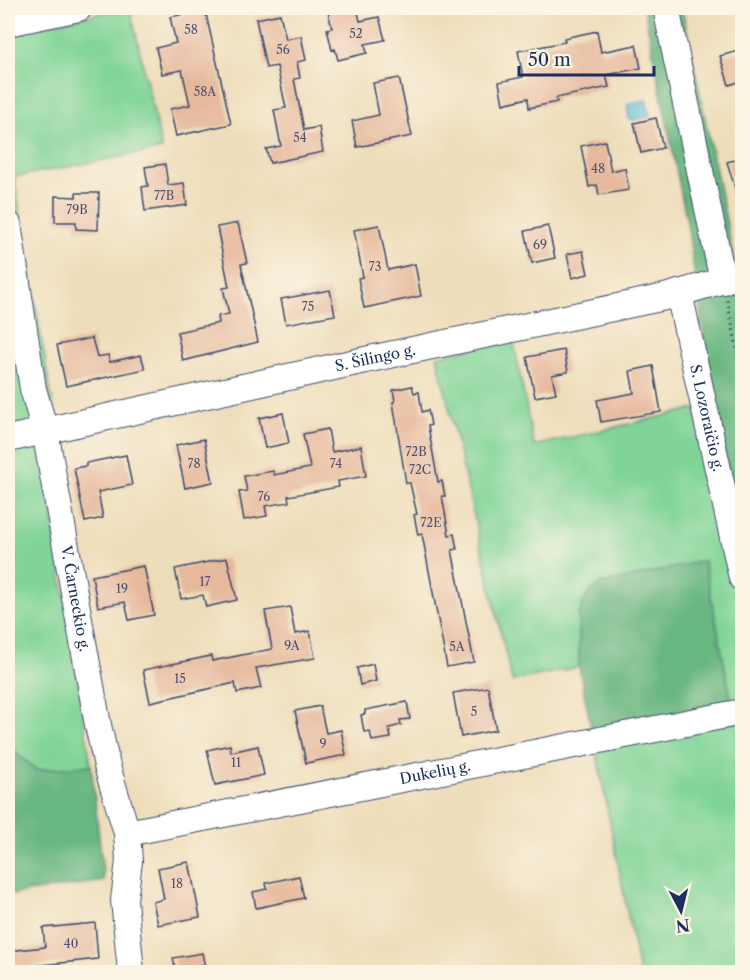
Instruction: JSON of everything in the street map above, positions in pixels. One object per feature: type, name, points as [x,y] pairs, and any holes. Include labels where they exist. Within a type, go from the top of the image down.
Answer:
[{"type":"street","points":[[8,23],[79,8]]},
{"type":"street","points":[[666,8],[733,278]]},
{"type":"street","name":"V. Čarneckio g.","points":[[8,224],[33,389],[45,431],[98,725],[107,766],[127,833],[129,861],[124,900],[132,972]]},
{"type":"street","name":"S. Šilingo g.","points":[[8,439],[680,293],[733,278]]},
{"type":"street","name":"S. Lozoraičio g.","points":[[680,293],[742,578]]},
{"type":"street","name":"Dukelių g.","points":[[127,833],[742,712]]},
{"type":"path","points":[[733,278],[742,372]]},
{"type":"green space","points":[[130,8],[162,149],[14,177],[55,418],[8,428],[8,33]]},
{"type":"green space","points":[[644,8],[682,8],[742,296],[742,538],[714,405],[687,223]]},
{"type":"green space","points":[[513,339],[534,446],[698,408],[742,618],[742,699],[732,704],[704,561],[579,614],[579,667],[512,681],[437,356]]},
{"type":"green space","points":[[32,444],[43,457],[91,765],[37,770],[18,755],[8,742],[8,449]]},
{"type":"green space","points":[[704,561],[732,704],[592,732],[579,667],[579,614],[587,595],[600,584]]},
{"type":"green space","points":[[742,721],[742,972],[639,972],[596,750]]},
{"type":"green space","points":[[8,742],[18,755],[37,770],[91,765],[104,881],[8,895]]},
{"type":"water","points":[[646,100],[650,115],[631,120],[627,106],[629,103]]},
{"type":"building","points":[[327,8],[357,8],[360,21],[379,17],[385,40],[365,44],[367,53],[338,60],[335,49],[332,50],[327,29],[332,28]]},
{"type":"building","points":[[205,10],[231,124],[176,136],[170,109],[190,105],[182,70],[162,74],[156,48],[176,43],[170,17]]},
{"type":"building","points":[[280,14],[286,39],[301,36],[306,60],[297,62],[300,78],[294,79],[304,130],[319,127],[323,152],[270,163],[266,149],[281,146],[274,110],[286,108],[277,66],[266,68],[256,19]]},
{"type":"building","points":[[597,31],[601,52],[636,45],[641,68],[606,75],[609,87],[556,98],[557,102],[529,108],[528,98],[503,104],[499,82],[523,77],[518,51],[565,42],[564,38]]},
{"type":"building","points":[[742,50],[742,81],[729,85],[720,56]]},
{"type":"building","points":[[399,78],[412,136],[357,147],[352,121],[379,115],[373,83]]},
{"type":"building","points":[[656,118],[663,148],[641,153],[634,123]]},
{"type":"building","points":[[605,141],[611,171],[625,168],[629,190],[599,195],[597,185],[589,187],[581,146]]},
{"type":"building","points":[[742,158],[742,201],[739,201],[727,162]]},
{"type":"building","points":[[165,164],[168,185],[184,183],[187,205],[145,211],[142,187],[148,186],[145,167]]},
{"type":"building","points":[[76,193],[99,193],[98,230],[76,229],[76,222],[55,222],[55,196],[76,197]]},
{"type":"building","points":[[238,223],[247,263],[241,264],[258,342],[183,361],[177,332],[219,323],[218,316],[229,314],[223,288],[229,287],[217,227]]},
{"type":"building","points":[[379,225],[388,270],[415,264],[421,296],[364,308],[358,278],[363,277],[354,230]]},
{"type":"building","points":[[548,226],[555,258],[532,263],[525,231]]},
{"type":"building","points":[[583,251],[588,274],[572,278],[567,254]]},
{"type":"building","points":[[330,290],[335,315],[286,324],[281,299]]},
{"type":"building","points":[[92,338],[97,357],[108,355],[110,362],[141,355],[145,369],[66,386],[57,345]]},
{"type":"building","points":[[564,350],[568,372],[552,375],[556,393],[535,397],[527,357]]},
{"type":"building","points":[[653,366],[661,412],[601,422],[597,400],[634,393],[630,371]]},
{"type":"building","points":[[412,386],[414,393],[419,392],[422,412],[428,410],[431,425],[428,426],[438,482],[442,481],[445,496],[442,496],[449,535],[454,534],[457,549],[452,550],[474,662],[447,667],[422,534],[418,535],[414,515],[417,514],[410,483],[406,483],[393,402],[395,401],[393,390]]},
{"type":"building","points":[[283,413],[289,443],[265,448],[259,418]]},
{"type":"building","points":[[328,429],[332,452],[361,446],[366,476],[338,481],[339,487],[288,496],[289,502],[265,506],[267,516],[244,520],[239,492],[247,491],[244,476],[273,471],[274,475],[310,468],[303,434]]},
{"type":"building","points":[[204,439],[213,482],[185,488],[176,445]]},
{"type":"building","points":[[126,455],[132,485],[98,492],[103,518],[85,522],[74,468],[86,466],[86,463]]},
{"type":"building","points":[[227,558],[237,600],[206,607],[203,595],[181,599],[175,569]]},
{"type":"building","points":[[144,566],[154,615],[129,620],[125,602],[98,607],[92,576]]},
{"type":"building","points":[[290,607],[295,634],[310,631],[315,658],[256,668],[261,688],[237,693],[235,683],[150,702],[143,670],[211,656],[212,661],[272,649],[265,611]]},
{"type":"building","points":[[373,664],[376,681],[360,685],[357,668]]},
{"type":"building","points":[[488,687],[496,730],[461,737],[453,693]]},
{"type":"building","points":[[407,702],[410,719],[400,720],[401,725],[389,728],[391,738],[372,741],[370,731],[364,732],[361,715],[365,714],[365,710]]},
{"type":"building","points":[[320,706],[326,733],[341,730],[346,755],[306,763],[295,711]]},
{"type":"building","points":[[230,745],[231,752],[258,746],[264,775],[215,785],[207,750]]},
{"type":"building","points":[[189,862],[200,917],[158,925],[153,902],[164,899],[158,868]]},
{"type":"building","points":[[299,876],[304,898],[256,908],[253,892],[267,889],[266,883]]},
{"type":"building","points":[[95,923],[98,959],[23,967],[24,972],[8,972],[8,951],[45,947],[43,928]]},
{"type":"building","points":[[202,953],[206,972],[176,972],[173,958]]}]
